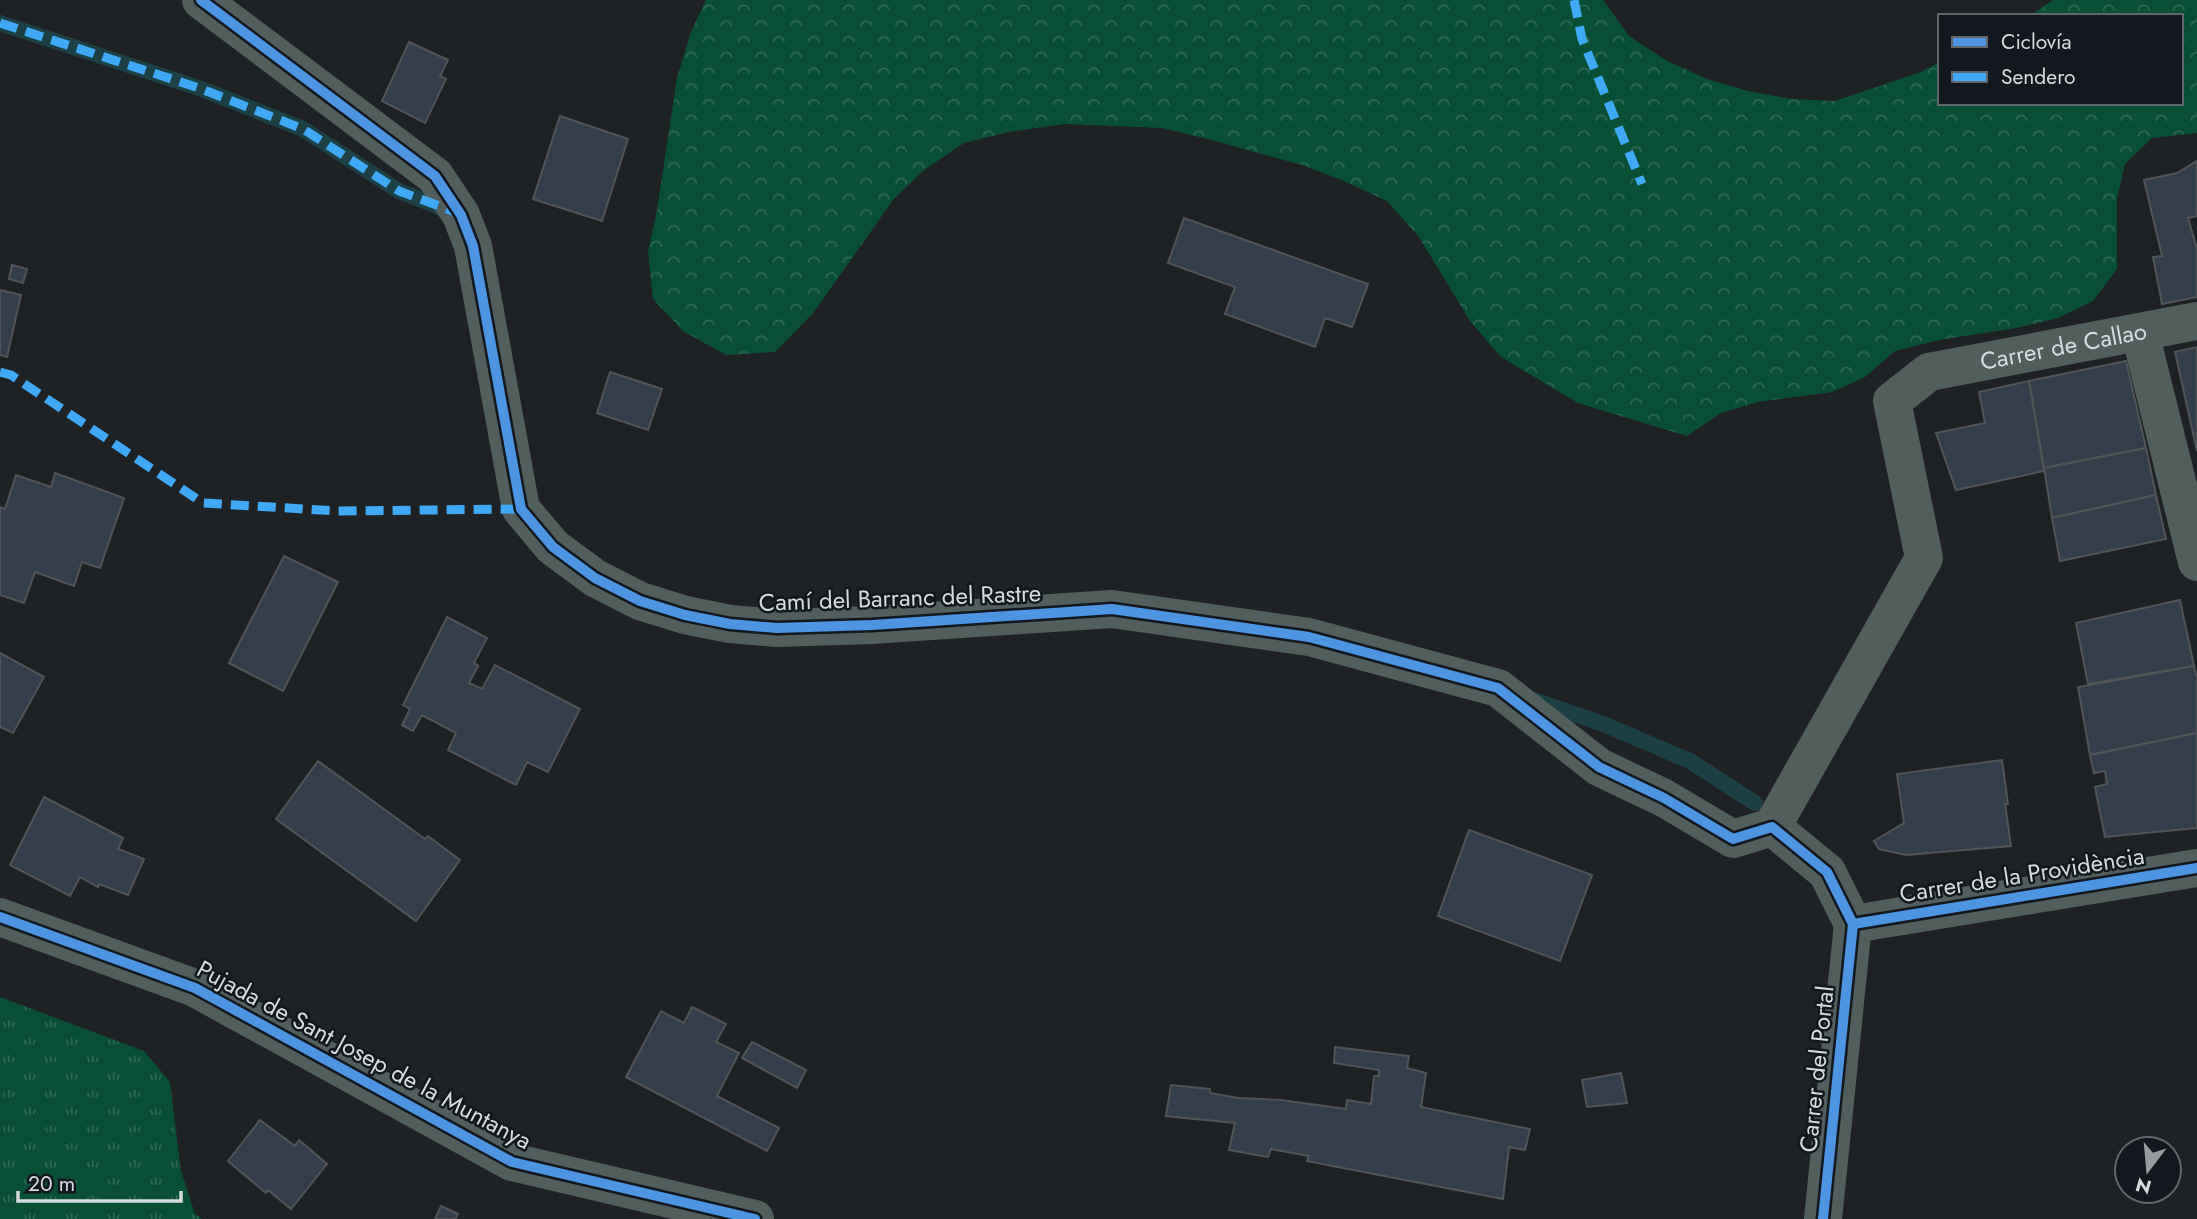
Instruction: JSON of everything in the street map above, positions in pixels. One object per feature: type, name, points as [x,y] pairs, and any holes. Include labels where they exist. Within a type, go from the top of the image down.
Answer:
[{"type":"street","name":"Camí del Barranc del Rastre","points":[[201,0],[435,176],[448,195],[461,215],[473,246],[521,509],[553,547],[595,578],[640,601],[685,615],[730,624],[765,627],[872,625],[1112,609],[1309,637],[1498,688],[1599,767],[1664,798],[1733,839],[1772,827]]},
{"type":"street","name":"Carrer de Callao","points":[[1772,827],[1924,558],[1892,401],[1929,372],[2197,321]]},
{"type":"street","points":[[2140,332],[2190,497],[2197,562]]},
{"type":"street","points":[[1772,827],[1827,872],[1853,924]]},
{"type":"street","name":"Carrer de la Providència","points":[[1853,924],[2197,868]]},
{"type":"street","name":"Pujada de Sant Josep de la Muntanya","points":[[0,917],[195,988],[512,1162],[755,1219]]},
{"type":"street","name":"Carrer del Portal","points":[[1823,1219],[1853,924]]},
{"type":"green space","points":[[706,0],[1603,0],[1629,36],[1667,61],[1707,79],[1748,91],[1791,99],[1835,101],[1921,72],[1938,63],[1938,105],[2183,105],[2183,14],[2032,14],[2053,0],[2197,0],[2197,133],[2152,138],[2125,164],[2117,198],[2117,269],[2093,301],[2058,318],[1895,351],[1865,377],[1832,392],[1758,402],[1721,413],[1687,436],[1578,403],[1501,357],[1470,321],[1419,237],[1387,201],[1302,165],[1162,128],[1065,124],[1009,132],[964,143],[924,170],[893,200],[814,312],[775,352],[726,355],[683,331],[653,299],[648,252],[677,78],[691,32]]},
{"type":"green space","points":[[0,997],[144,1051],[170,1082],[181,1171],[195,1214],[202,1219],[0,1219]]},
{"type":"building","points":[[409,42],[448,60],[440,76],[446,79],[425,123],[382,101]]},
{"type":"building","points":[[560,116],[628,139],[602,221],[533,199]]},
{"type":"building","points":[[2197,161],[2197,216],[2188,218],[2197,249],[2197,297],[2162,304],[2153,257],[2162,256],[2144,180],[2177,173]]},
{"type":"building","points":[[1184,218],[1368,284],[1352,327],[1325,318],[1315,347],[1225,314],[1235,287],[1168,263]]},
{"type":"building","points":[[12,265],[27,269],[23,283],[9,279]]},
{"type":"building","points":[[0,290],[21,295],[7,357],[0,355]]},
{"type":"building","points":[[2197,347],[2197,451],[2175,352]]},
{"type":"building","points":[[2126,361],[2146,448],[2044,468],[2029,381]]},
{"type":"building","points":[[610,372],[662,389],[648,430],[597,413]]},
{"type":"building","points":[[2029,381],[2044,471],[1956,490],[1936,433],[1985,423],[1979,392]]},
{"type":"building","points":[[2146,448],[2156,495],[2052,518],[2044,468]]},
{"type":"building","points":[[55,473],[124,498],[100,568],[82,562],[74,586],[35,572],[24,603],[0,595],[0,507],[5,509],[16,475],[51,487]]},
{"type":"building","points":[[2156,495],[2166,539],[2060,561],[2052,518]]},
{"type":"building","points":[[284,556],[338,582],[283,691],[229,663]]},
{"type":"building","points":[[2180,600],[2194,666],[2088,684],[2076,623]]},
{"type":"building","points":[[447,617],[487,638],[474,663],[478,666],[469,683],[482,689],[495,665],[580,709],[548,772],[527,762],[516,785],[448,750],[456,733],[422,715],[413,731],[402,725],[410,709],[403,705]]},
{"type":"building","points":[[0,653],[44,677],[13,733],[0,727]]},
{"type":"building","points":[[2194,666],[2197,678],[2197,733],[2090,755],[2078,687]]},
{"type":"building","points":[[2197,733],[2197,828],[2105,837],[2095,787],[2107,784],[2105,771],[2094,773],[2090,755]]},
{"type":"building","points":[[2002,760],[2011,846],[1906,855],[1879,849],[1874,841],[1904,823],[1897,774]]},
{"type":"building","points":[[318,761],[425,839],[428,836],[460,860],[416,921],[276,819]]},
{"type":"building","points":[[44,797],[123,838],[118,849],[144,859],[128,895],[99,884],[98,887],[80,877],[70,896],[10,865]]},
{"type":"building","points":[[1469,830],[1592,875],[1560,961],[1438,916]]},
{"type":"building","points":[[692,1007],[726,1024],[716,1042],[739,1053],[717,1096],[779,1128],[767,1151],[626,1077],[661,1011],[684,1023]]},
{"type":"building","points":[[752,1042],[806,1070],[797,1088],[742,1058]]},
{"type":"building","points":[[1335,1047],[1409,1056],[1407,1068],[1426,1073],[1421,1107],[1530,1129],[1525,1150],[1509,1147],[1503,1199],[1307,1161],[1309,1156],[1271,1149],[1268,1157],[1229,1150],[1235,1123],[1166,1116],[1171,1085],[1210,1089],[1210,1093],[1238,1098],[1281,1100],[1346,1109],[1347,1100],[1371,1104],[1374,1076],[1379,1076],[1379,1070],[1334,1063]]},
{"type":"building","points":[[1621,1073],[1627,1103],[1587,1107],[1582,1080]]},
{"type":"building","points":[[260,1120],[295,1146],[299,1140],[327,1164],[291,1209],[268,1190],[266,1193],[228,1161]]},
{"type":"building","points":[[441,1206],[458,1214],[455,1219],[435,1219]]},
{"type":"waterway","name":"Camí del Barranc del Rastre","points":[[0,23],[199,88],[303,129],[399,191],[448,210]]},
{"type":"waterway","name":"Camí del Barranc del Rastre","points":[[1534,700],[1606,725],[1690,761],[1755,803]]},
{"type":"marked path","points":[[1574,0],[1582,39],[1642,184]]},
{"type":"marked path","points":[[0,23],[199,88],[303,129],[399,191],[458,213]]},
{"type":"marked path","points":[[0,372],[11,375],[203,503],[338,511],[521,509]]},
{"type":"cycle path","points":[[201,0],[435,176],[461,215],[473,246],[521,509],[553,547],[595,578],[640,601],[685,615],[730,624],[777,628],[872,625],[1112,609],[1309,637],[1498,688],[1599,767],[1664,798],[1733,839],[1772,827],[1827,872],[1853,924]]},
{"type":"cycle path","points":[[1853,924],[2197,868]]},
{"type":"cycle path","points":[[0,917],[195,988],[512,1162],[755,1219]]},
{"type":"cycle path","points":[[1823,1219],[1853,924]]}]
